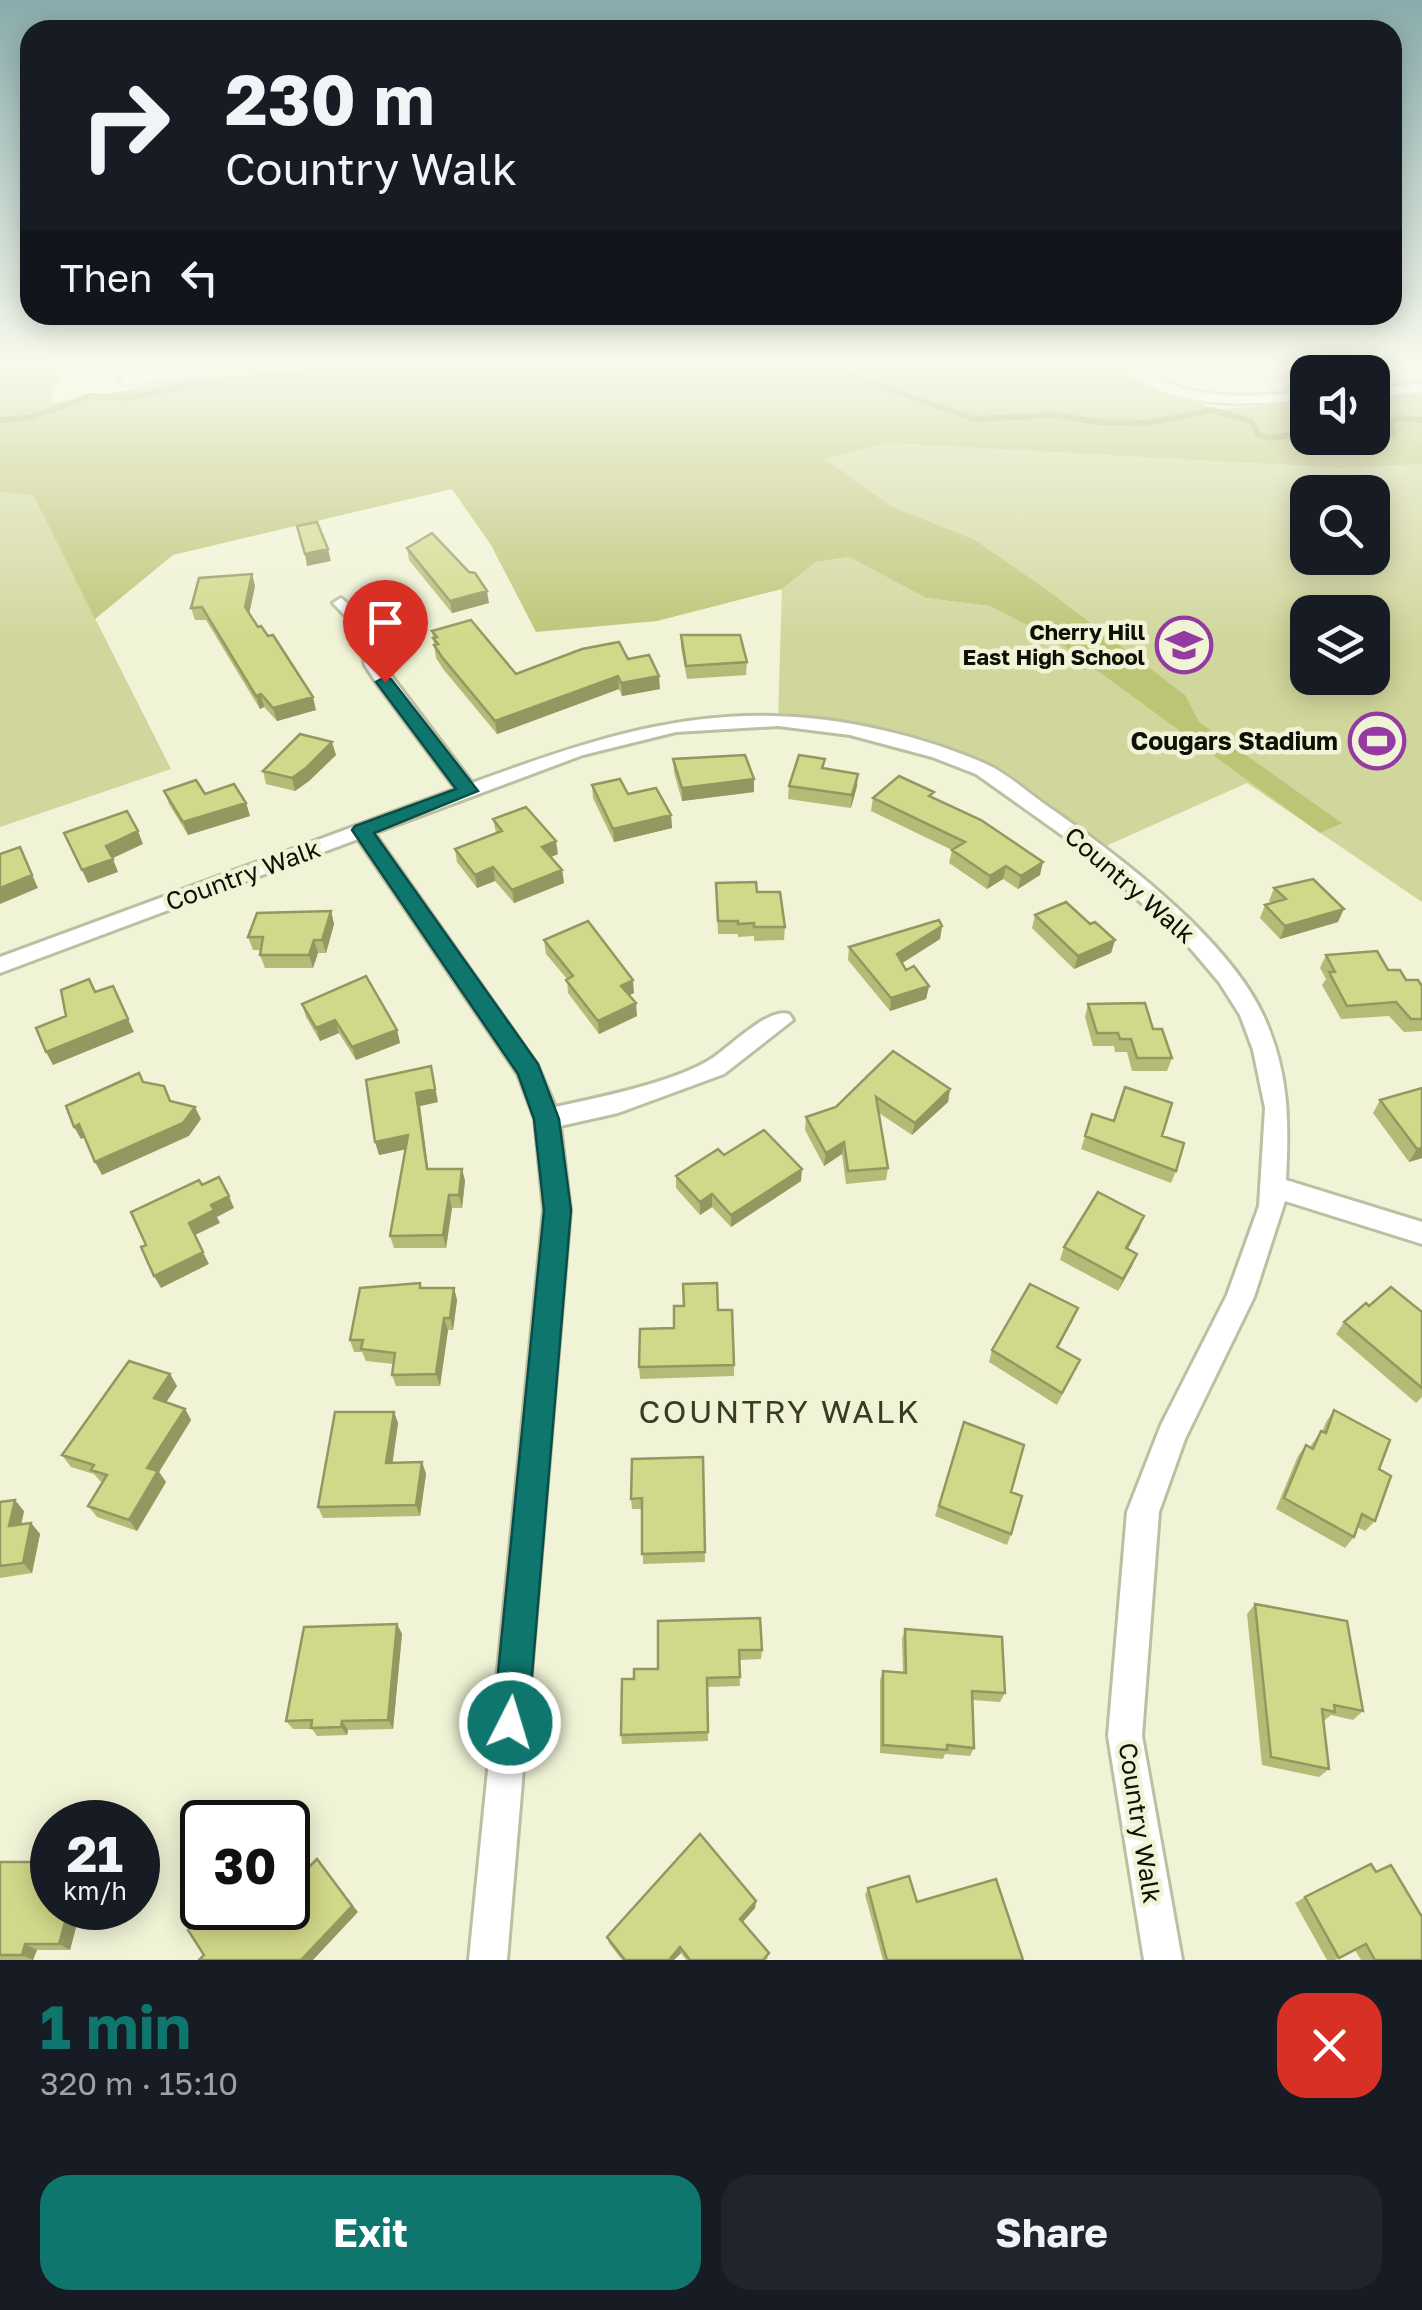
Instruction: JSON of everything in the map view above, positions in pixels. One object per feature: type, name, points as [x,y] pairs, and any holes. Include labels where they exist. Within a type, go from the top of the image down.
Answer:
[{"type":"street","points":[[341,604],[367,630],[374,665],[385,682],[468,791]]},
{"type":"street","name":"Country Walk","points":[[0,965],[628,735],[721,720],[778,721],[850,730],[938,753],[982,770],[1097,850],[1199,944],[1227,976],[1251,1014],[1265,1050],[1277,1108],[1272,1206],[1240,1297],[1172,1435],[1143,1512],[1124,1736],[1163,1960]]},
{"type":"street","points":[[362,830],[529,1071],[546,1119],[558,1210],[488,1960]]},
{"type":"street","points":[[546,1119],[618,1104],[716,1068],[781,1020]]},
{"type":"street","points":[[1275,1187],[1422,1233]]},
{"type":"green space","points":[[0,459],[826,459],[892,507],[975,540],[1051,593],[1185,695],[1199,722],[1342,823],[1320,833],[1054,639],[990,606],[926,598],[849,557],[816,562],[782,589],[657,621],[536,632],[491,545],[452,489],[173,555],[95,619],[33,495],[0,492]]},
{"type":"green space","name":"Cherry Hill East High School","points":[[825,459],[1187,459],[1342,468],[1422,464],[1422,902],[1247,783],[1097,850],[983,770],[851,730],[778,721],[782,589],[816,562],[849,557],[926,598],[990,606],[1047,635]]},
{"type":"green space","points":[[1187,459],[1422,459],[1422,464],[1342,468]]},
{"type":"green space","points":[[0,492],[33,495],[171,769],[0,827]]},
{"type":"building","points":[[317,522],[328,549],[305,554],[297,526]]},
{"type":"building","points":[[432,533],[469,572],[475,573],[487,591],[450,601],[407,548]]},
{"type":"building","points":[[252,574],[245,607],[258,627],[268,636],[273,635],[313,697],[273,708],[261,694],[256,696],[202,607],[191,608],[199,578]]},
{"type":"building","points":[[471,620],[516,674],[582,649],[619,642],[628,659],[649,655],[659,676],[621,683],[618,676],[495,721],[434,645],[438,644],[433,638],[437,637],[432,631]]},
{"type":"building","points":[[681,635],[740,635],[747,662],[686,666]]},
{"type":"building","points":[[300,734],[332,742],[292,778],[263,771]]},
{"type":"building","points":[[745,755],[754,779],[682,788],[673,759]]},
{"type":"building","points":[[799,755],[825,759],[822,768],[858,774],[852,795],[789,786]]},
{"type":"building","points":[[899,776],[934,792],[929,796],[981,820],[1043,862],[1021,876],[1006,866],[990,876],[952,850],[965,842],[873,798]]},
{"type":"building","points":[[620,779],[628,794],[656,788],[671,815],[613,829],[592,785]]},
{"type":"building","points":[[196,780],[205,794],[234,784],[246,803],[183,822],[164,791]]},
{"type":"building","points":[[526,807],[556,841],[542,847],[562,870],[512,890],[493,867],[475,875],[455,849],[502,831],[493,819]]},
{"type":"building","points":[[127,811],[138,831],[106,846],[113,859],[82,870],[64,833]]},
{"type":"building","points":[[20,847],[32,875],[0,888],[0,854]]},
{"type":"building","points":[[1313,879],[1344,909],[1285,926],[1265,905],[1286,899],[1274,888]]},
{"type":"building","points":[[756,882],[757,892],[780,892],[785,927],[718,921],[716,883]]},
{"type":"building","points":[[1066,902],[1115,940],[1078,956],[1035,915]]},
{"type":"building","points":[[331,911],[322,940],[314,940],[309,955],[260,955],[263,937],[248,937],[257,913]]},
{"type":"building","points":[[939,920],[942,926],[897,954],[906,970],[914,966],[929,986],[891,998],[849,947]]},
{"type":"building","points":[[588,921],[633,980],[621,986],[636,1003],[598,1021],[566,980],[573,976],[544,940]]},
{"type":"building","points":[[1377,951],[1388,970],[1400,970],[1406,980],[1418,980],[1422,986],[1422,1019],[1411,1019],[1396,1002],[1347,1006],[1329,972],[1335,972],[1326,955]]},
{"type":"building","points":[[366,976],[397,1030],[352,1047],[335,1020],[316,1028],[302,1004]]},
{"type":"building","points":[[89,979],[95,992],[113,986],[128,1019],[46,1052],[36,1028],[66,1016],[61,990]]},
{"type":"building","points":[[1145,1003],[1153,1029],[1162,1029],[1172,1058],[1137,1058],[1131,1039],[1120,1039],[1118,1033],[1097,1033],[1088,1004]]},
{"type":"building","points":[[893,1051],[950,1089],[915,1123],[876,1097],[888,1168],[848,1171],[844,1142],[826,1153],[806,1117],[836,1107]]},
{"type":"building","points":[[431,1066],[435,1089],[416,1093],[427,1169],[462,1169],[459,1195],[449,1195],[443,1235],[390,1236],[408,1135],[375,1142],[366,1080]]},
{"type":"building","points":[[139,1073],[143,1082],[164,1086],[170,1101],[195,1107],[183,1123],[95,1162],[79,1124],[74,1127],[66,1106]]},
{"type":"building","points":[[1125,1087],[1172,1103],[1162,1136],[1184,1143],[1176,1171],[1085,1136],[1092,1114],[1114,1121]]},
{"type":"building","points":[[1422,1088],[1422,1148],[1417,1149],[1380,1100]]},
{"type":"building","points":[[764,1130],[802,1169],[731,1215],[712,1194],[700,1202],[676,1176],[718,1149],[724,1155]]},
{"type":"building","points":[[219,1177],[229,1196],[211,1205],[214,1210],[189,1223],[203,1252],[154,1276],[131,1212],[199,1180],[202,1185]]},
{"type":"building","points":[[1098,1192],[1144,1216],[1126,1248],[1137,1254],[1123,1279],[1064,1247]]},
{"type":"building","points":[[420,1283],[420,1288],[454,1288],[450,1318],[444,1318],[436,1374],[392,1375],[395,1353],[361,1349],[363,1340],[350,1340],[360,1288]]},
{"type":"building","points":[[717,1283],[718,1310],[732,1310],[734,1365],[639,1367],[640,1329],[674,1328],[674,1306],[684,1306],[683,1284]]},
{"type":"building","points":[[1030,1284],[1078,1308],[1057,1347],[1080,1360],[1062,1393],[992,1350]]},
{"type":"building","points":[[1391,1287],[1422,1312],[1422,1388],[1344,1322]]},
{"type":"building","points":[[129,1361],[170,1374],[154,1398],[185,1409],[147,1468],[158,1471],[129,1520],[88,1506],[107,1475],[91,1470],[94,1465],[62,1455]]},
{"type":"building","points":[[1334,1410],[1390,1440],[1379,1469],[1391,1476],[1375,1521],[1362,1514],[1354,1537],[1284,1498],[1306,1445],[1313,1449],[1321,1431],[1326,1433]]},
{"type":"building","points":[[335,1412],[394,1412],[386,1463],[422,1462],[416,1505],[318,1507]]},
{"type":"building","points":[[964,1422],[1024,1445],[1011,1492],[1022,1496],[1011,1534],[939,1506]]},
{"type":"building","points":[[703,1457],[705,1552],[642,1554],[642,1498],[631,1499],[632,1459]]},
{"type":"building","points":[[15,1500],[9,1526],[31,1523],[23,1563],[0,1566],[0,1502]]},
{"type":"building","points":[[1255,1604],[1347,1621],[1363,1711],[1334,1705],[1335,1712],[1322,1709],[1329,1769],[1271,1757]]},
{"type":"building","points":[[760,1618],[762,1650],[739,1650],[740,1677],[707,1678],[708,1732],[621,1735],[622,1679],[634,1679],[634,1669],[658,1669],[658,1621]]},
{"type":"building","points":[[397,1624],[388,1720],[342,1721],[341,1727],[311,1728],[312,1720],[286,1721],[304,1627]]},
{"type":"building","points":[[905,1629],[1002,1637],[1005,1693],[972,1691],[974,1748],[883,1745],[883,1671],[906,1673]]},
{"type":"building","points":[[700,1834],[756,1901],[740,1919],[769,1953],[763,1960],[690,1960],[680,1947],[669,1960],[625,1960],[607,1937]]},
{"type":"building","points":[[317,1859],[352,1906],[301,1960],[199,1960],[204,1955],[188,1930],[310,1930],[310,1866]]},
{"type":"building","points":[[0,1862],[30,1862],[30,1930],[63,1930],[59,1944],[25,1944],[22,1955],[0,1955]]},
{"type":"building","points":[[1371,1864],[1376,1872],[1391,1865],[1422,1917],[1422,1960],[1375,1960],[1366,1944],[1339,1958],[1305,1897]]},
{"type":"building","points":[[909,1876],[917,1902],[996,1879],[1023,1960],[887,1960],[868,1888]]},
{"type":"place","name":"Cherry Hill East High School","points":[[1184,645]]},
{"type":"place","name":"Cougars Stadium","points":[[1377,741]]},
{"type":"district","name":"COUNTRY WALK","points":[[780,1412]]},
{"type":"route","points":[[385,682],[468,791],[362,830],[529,1071],[546,1119],[558,1210],[510,1723]]}]
